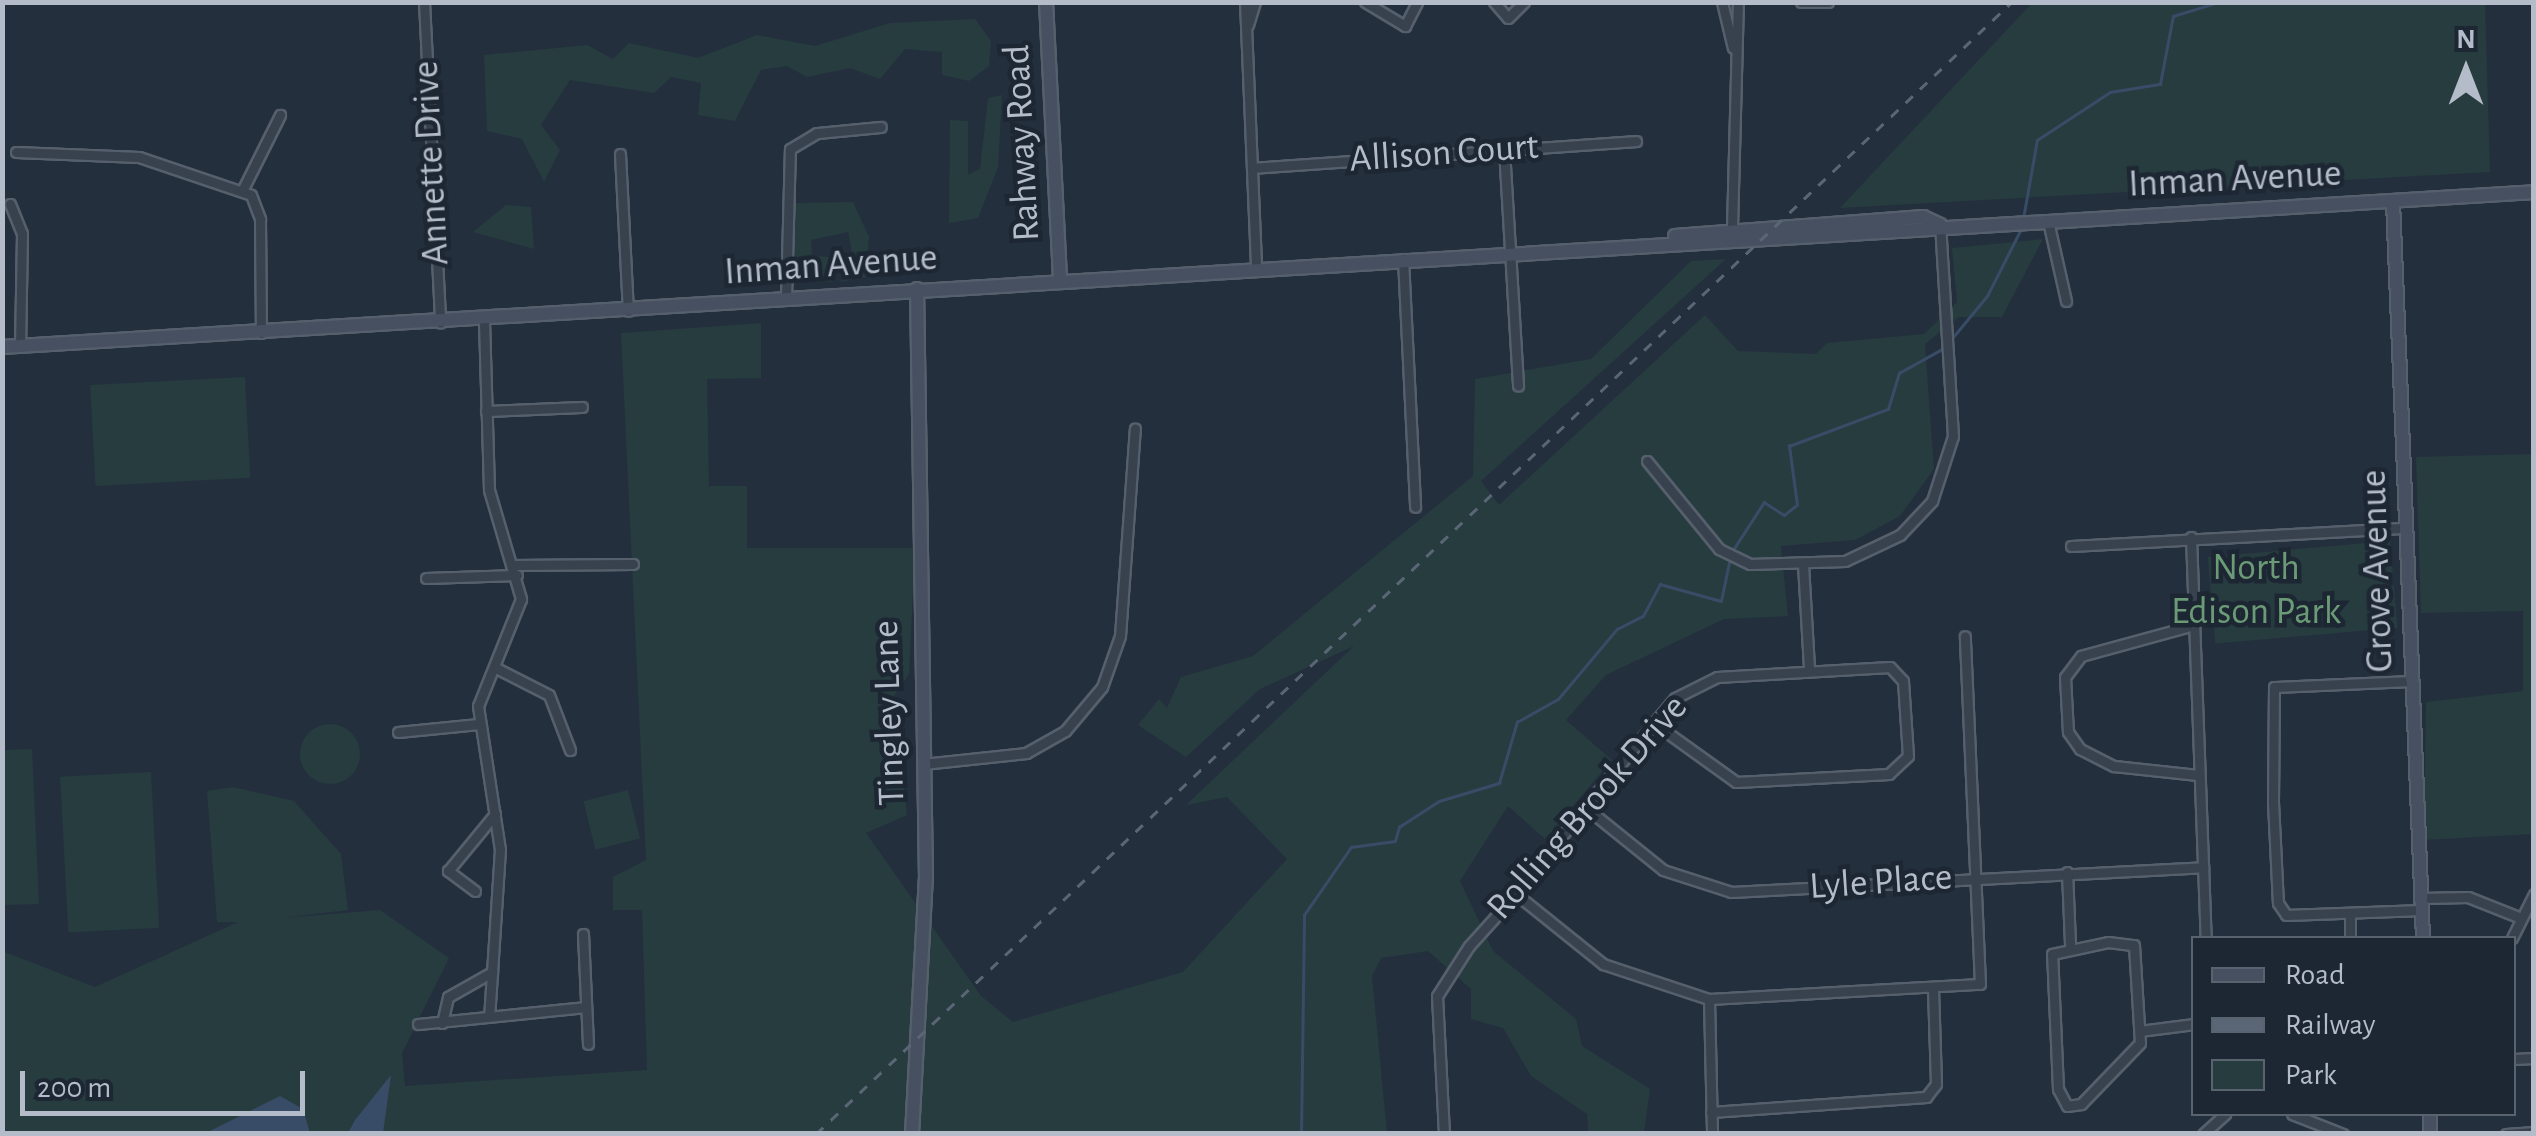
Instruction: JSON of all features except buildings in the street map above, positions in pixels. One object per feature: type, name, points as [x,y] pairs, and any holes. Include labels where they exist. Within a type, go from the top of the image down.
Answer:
[{"type":"main road","name":"Rahway Road","points":[[1046,2],[1060,281]]},
{"type":"main road","name":"Inman Avenue","points":[[2,346],[260,336],[917,289],[1510,253],[1663,239],[2534,192]]},
{"type":"main road","name":"Grove Avenue","points":[[2393,202],[2423,936]]},
{"type":"main road","name":"Inman Avenue","points":[[1663,239],[1732,228],[1923,218],[1940,225]]},
{"type":"main road","name":"Tingley Lane","points":[[912,1134],[923,1065],[917,289]]},
{"type":"street","name":"Annette Drive","points":[[424,2],[440,324]]},
{"type":"street","points":[[1244,2],[1256,269]]},
{"type":"street","points":[[1246,33],[1255,2]]},
{"type":"street","points":[[1365,2],[1405,26],[1418,2]]},
{"type":"street","points":[[1494,2],[1508,18],[1524,2]]},
{"type":"street","points":[[1722,2],[1736,60]]},
{"type":"street","points":[[1732,228],[1738,2]]},
{"type":"street","points":[[1801,2],[1828,2]]},
{"type":"street","points":[[242,189],[280,115]]},
{"type":"street","points":[[786,299],[790,150],[817,133],[882,127]]},
{"type":"street","name":"Allison Court","points":[[1252,168],[1636,141]]},
{"type":"street","points":[[1504,149],[1518,386]]},
{"type":"street","points":[[16,152],[139,157],[242,189],[260,220],[260,336]]},
{"type":"street","points":[[620,154],[628,310]]},
{"type":"street","points":[[10,204],[22,234],[20,346]]},
{"type":"street","points":[[2048,220],[2066,301]]},
{"type":"street","points":[[1647,462],[1725,554],[1736,559],[1803,564],[1873,552],[1932,501],[1954,436],[1940,225]]},
{"type":"street","points":[[1403,260],[1415,507]]},
{"type":"street","points":[[484,321],[489,490],[515,570],[520,620],[496,668],[479,724],[495,814],[490,1017]]},
{"type":"street","points":[[486,411],[582,407]]},
{"type":"street","points":[[923,764],[1026,753],[1065,731],[1102,687],[1120,636],[1135,429]]},
{"type":"street","points":[[2071,546],[2191,536],[2406,528]]},
{"type":"street","points":[[2191,536],[2206,936]]},
{"type":"street","points":[[426,578],[633,564]]},
{"type":"street","points":[[1803,564],[1808,670]]},
{"type":"street","points":[[2194,625],[2081,656],[2066,677],[2068,732],[2080,750],[2114,766],[2198,774]]},
{"type":"street","points":[[1516,894],[1603,964],[1709,999],[1933,990],[1984,980],[1965,636]]},
{"type":"street","name":"Rolling Brook Drive","points":[[1444,1134],[1437,996],[1654,723],[1700,682],[1880,666],[1903,681],[1908,756],[1889,774],[1726,780],[1654,723]]},
{"type":"street","points":[[496,668],[549,695],[570,750]]},
{"type":"street","points":[[2412,681],[2270,692],[2278,903],[2286,915],[2350,913],[2468,896],[2521,918]]},
{"type":"street","points":[[398,732],[479,724]]},
{"type":"street","name":"Lyle Place","points":[[1585,807],[1663,870],[1720,890],[2203,866]]},
{"type":"street","points":[[476,891],[448,871],[495,814]]},
{"type":"street","points":[[2067,872],[2070,944]]},
{"type":"street","points":[[2513,936],[2534,894]]},
{"type":"street","points":[[2350,913],[2350,936]]},
{"type":"street","points":[[583,934],[588,1044]]},
{"type":"street","points":[[2070,944],[2134,945],[2140,1031],[2138,1051],[2081,1104],[2061,1101],[2051,959],[2070,944]]},
{"type":"street","points":[[442,1023],[448,998],[492,972]]},
{"type":"street","points":[[1712,1112],[1926,1098],[1936,1084],[1933,990]]},
{"type":"street","points":[[1709,999],[1712,1134]]},
{"type":"street","points":[[418,1024],[584,1006]]},
{"type":"street","points":[[2140,1031],[2191,1024]]},
{"type":"street","points":[[2203,1134],[2222,1116]]},
{"type":"street","points":[[2297,1116],[2343,1134]]},
{"type":"street","points":[[2506,1134],[2534,1132]]},
{"type":"green space","points":[[2032,3],[2485,3],[2490,172],[1840,208]]},
{"type":"green space","points":[[975,19],[991,41],[989,66],[969,81],[942,75],[942,52],[905,49],[880,79],[850,68],[807,77],[787,66],[761,70],[735,121],[698,115],[701,83],[671,77],[654,93],[570,80],[541,125],[560,150],[544,182],[522,139],[487,131],[484,55],[587,45],[613,59],[629,43],[698,58],[757,35],[815,46],[890,23]]},
{"type":"green space","points":[[1002,95],[998,167],[978,218],[949,223],[950,120],[968,121],[968,175],[980,169],[988,98]]},
{"type":"green space","points":[[853,202],[869,237],[866,277],[840,282],[854,262],[848,232],[811,240],[812,256],[831,257],[832,282],[794,280],[795,203]]},
{"type":"green space","points":[[506,205],[531,207],[534,249],[473,232]]},
{"type":"green space","points":[[2043,239],[2002,317],[1959,317],[1925,344],[1934,469],[1900,516],[1855,540],[1781,546],[1788,616],[1724,619],[1606,675],[1566,720],[1612,760],[1545,839],[1508,806],[1460,881],[1493,951],[1576,1019],[1582,1046],[1650,1089],[1644,1133],[1588,1133],[1587,1114],[1531,1076],[1503,1028],[1471,1019],[1471,989],[1428,951],[1381,958],[1372,976],[1387,1133],[3,1133],[2,951],[95,987],[238,922],[217,922],[207,791],[233,787],[294,801],[341,854],[348,910],[282,918],[380,910],[449,958],[402,1053],[405,1086],[647,1070],[642,910],[613,910],[613,877],[646,860],[621,333],[761,323],[761,378],[707,379],[709,486],[747,486],[747,548],[915,548],[909,674],[894,696],[907,815],[866,833],[981,996],[1013,1022],[1183,972],[1287,859],[1227,797],[1186,805],[1354,646],[1260,689],[1186,757],[1138,725],[1159,699],[1167,708],[1181,677],[1253,656],[1473,476],[1475,379],[1591,359],[1691,261],[1726,259],[1481,481],[1499,505],[1705,315],[1738,351],[1816,354],[1827,343],[1924,334],[1957,302],[1952,248]]},
{"type":"green space","points":[[245,377],[250,478],[95,486],[90,385]]},
{"type":"green space","points":[[2533,454],[2533,834],[2424,840],[2426,702],[2523,691],[2523,611],[2421,613],[2416,457]]},
{"type":"green space","name":"North Edison Park","points":[[2390,541],[2398,628],[2215,644],[2208,557]]},
{"type":"green space","points":[[330,724],[351,733],[360,754],[351,775],[330,784],[309,775],[300,754],[309,733]]},
{"type":"green space","points":[[32,749],[39,904],[3,905],[3,750]]},
{"type":"green space","points":[[151,772],[159,928],[68,933],[60,777]]},
{"type":"green space","points":[[628,790],[640,839],[595,850],[583,801]]},
{"type":"water","points":[[391,1075],[383,1133],[348,1133],[355,1120]]},
{"type":"water","points":[[280,1096],[303,1109],[310,1133],[206,1133]]},
{"type":"waterway","points":[[2023,219],[2037,140],[2110,92],[2160,84],[2173,16],[2219,2]]},
{"type":"waterway","points":[[1949,342],[1987,296],[2022,227]]},
{"type":"waterway","points":[[1733,550],[1764,502],[1784,515],[1797,505],[1789,446],[1888,409],[1899,373],[1944,348]]},
{"type":"waterway","points":[[1301,1134],[1304,915],[1351,847],[1395,841],[1399,827],[1439,801],[1499,783],[1517,722],[1558,699],[1617,629],[1643,616],[1660,584],[1721,601],[1730,558]]},
{"type":"railway","points":[[816,1134],[2012,2]]}]
